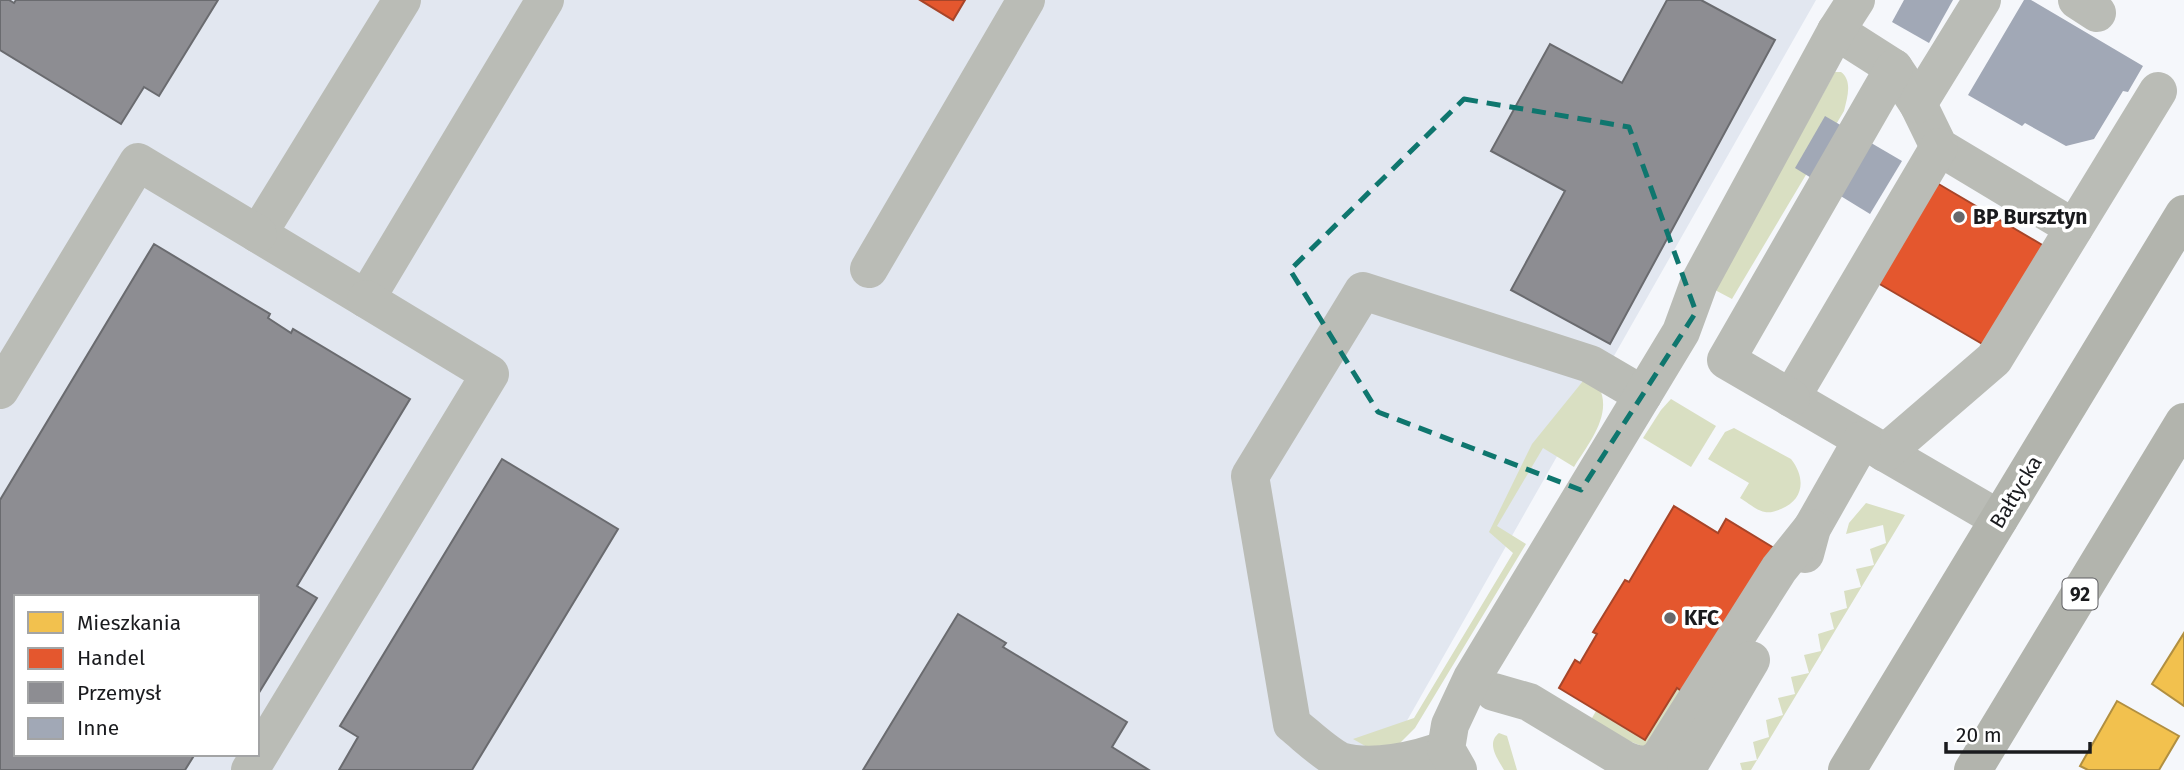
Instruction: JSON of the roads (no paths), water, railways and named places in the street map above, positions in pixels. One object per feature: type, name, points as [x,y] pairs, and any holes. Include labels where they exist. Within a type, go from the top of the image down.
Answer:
[{"type":"main road","name":"Bałtycka","points":[[1847,770],[2184,214]]},
{"type":"main road","name":"92","points":[[1975,769],[2184,422]]},
{"type":"lane","points":[[258,234],[402,0]]},
{"type":"lane","points":[[366,299],[545,0]]},
{"type":"lane","points":[[869,269],[1026,0]]},
{"type":"lane","points":[[1918,104],[1982,0]]},
{"type":"lane","points":[[1643,395],[1590,364],[1363,291],[1250,476],[1292,724],[1341,762],[1370,768],[1452,760],[1450,725],[1483,685],[1643,395],[1681,332],[1699,283],[1846,15],[1894,68],[1918,104],[1939,147],[2074,228]]},
{"type":"lane","points":[[1726,360],[1894,68]]},
{"type":"lane","points":[[1483,685],[1529,702],[1625,760],[1643,765],[1652,764],[1660,757],[1779,569],[1874,446],[1994,359],[2158,90]]},
{"type":"lane","points":[[1791,398],[1939,147]]},
{"type":"lane","points":[[0,390],[138,162],[490,374],[259,755]]},
{"type":"lane","points":[[1681,332],[1999,519]]},
{"type":"lane","points":[[1686,770],[1782,608],[1804,560],[1812,528]]},
{"type":"lane","points":[[1483,685],[1516,715],[1607,770]]},
{"type":"place","name":"BP Bursztyn","points":[[1959,217]]},
{"type":"place","name":"KFC","points":[[1670,618]]}]
